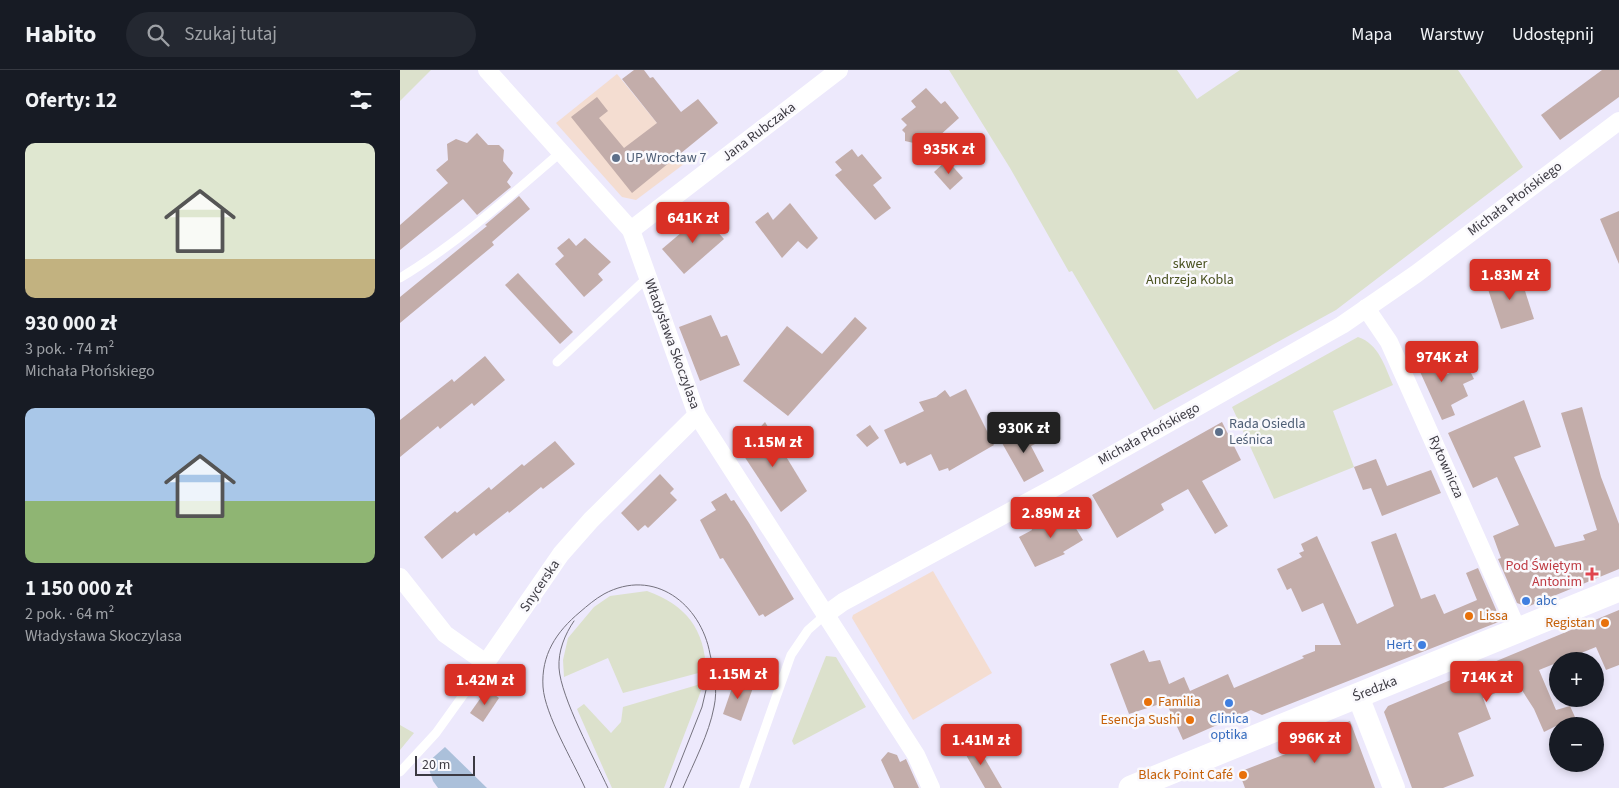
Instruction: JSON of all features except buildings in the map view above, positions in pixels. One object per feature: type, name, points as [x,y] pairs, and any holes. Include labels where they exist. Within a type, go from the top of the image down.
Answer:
[{"type":"main road","name":"Średzka","points":[[1131,788],[1619,589]]},
{"type":"street","name":"Władysława Skoczylasa","points":[[487,70],[631,230],[698,415],[916,755],[931,788]]},
{"type":"street","name":"Jana Rubczaka","points":[[631,230],[839,70]]},
{"type":"street","name":"Michała Płońskiego","points":[[825,615],[843,602],[1273,366],[1342,325],[1416,274],[1619,121]]},
{"type":"street","name":"Rytownicza","points":[[1366,308],[1389,342],[1518,631]]},
{"type":"street","name":"Snycerska","points":[[482,668],[561,554],[591,520],[698,415]]},
{"type":"street","points":[[400,577],[446,634],[482,668]]},
{"type":"street","points":[[1358,696],[1394,788]]},
{"type":"lane","points":[[400,278],[418,267],[494,209],[561,152]]},
{"type":"lane","points":[[557,362],[648,277]]},
{"type":"lane","name":"Michała Płońskiego","points":[[744,788],[791,655],[808,630],[825,615]]},
{"type":"lane","name":"Snycerska","points":[[400,772],[436,733],[482,668]]},
{"type":"shaded area","points":[[617,74],[688,161],[636,200],[622,197],[556,123]]},
{"type":"shaded area","points":[[933,571],[992,673],[913,720],[852,618],[853,615]]},
{"type":"green space","points":[[400,70],[431,70],[400,101]]},
{"type":"green space","name":"skwer Andrzeja Kobla","points":[[949,70],[1177,70],[1197,99],[1240,70],[1458,70],[1523,167],[1336,310],[1154,410],[1072,271],[1069,272],[1010,168]]},
{"type":"green space","points":[[1358,337],[1365,340],[1376,351],[1393,385],[1333,411],[1354,467],[1274,499],[1232,407]]},
{"type":"green space","points":[[647,591],[673,604],[691,620],[702,643],[706,671],[623,693],[608,658],[564,677],[563,660],[568,638],[594,607],[610,596]]},
{"type":"green space","points":[[826,656],[836,657],[866,707],[794,745],[792,741]]},
{"type":"green space","points":[[704,683],[664,788],[612,788],[577,709],[584,704],[611,733],[621,722],[623,707]]},
{"type":"green space","points":[[400,725],[414,733],[400,750]]},
{"type":"water","points":[[445,747],[487,788],[438,788],[433,781],[427,763]]},
{"type":"tram line","points":[[585,788],[549,711],[543,687],[545,665],[557,636],[585,607],[604,594],[623,587],[640,585],[657,588],[672,595],[686,606],[697,620],[705,636],[713,667],[716,694],[712,717],[701,748],[683,788]]},
{"type":"tram line","points":[[574,621],[561,649],[559,662],[561,681],[579,728],[608,788]]},
{"type":"tram line","points":[[670,788],[702,707],[710,673]]},
{"type":"place","name":"UP Wrocław 7","points":[[616,158]]},
{"type":"place","name":"Rada Osiedla Leśnica","points":[[1219,432]]},
{"type":"place","name":"Pod Świętym Antonim","points":[[1592,574]]},
{"type":"place","name":"abc","points":[[1526,601]]},
{"type":"place","name":"Lissa","points":[[1469,616]]},
{"type":"place","name":"Registan","points":[[1605,623]]},
{"type":"place","name":"Hert","points":[[1422,645]]},
{"type":"place","name":"Familia","points":[[1148,702]]},
{"type":"place","name":"Clinica optika","points":[[1229,703]]},
{"type":"place","name":"Esencja Sushi","points":[[1190,720]]},
{"type":"place","name":"Black Point Café","points":[[1243,775]]}]
